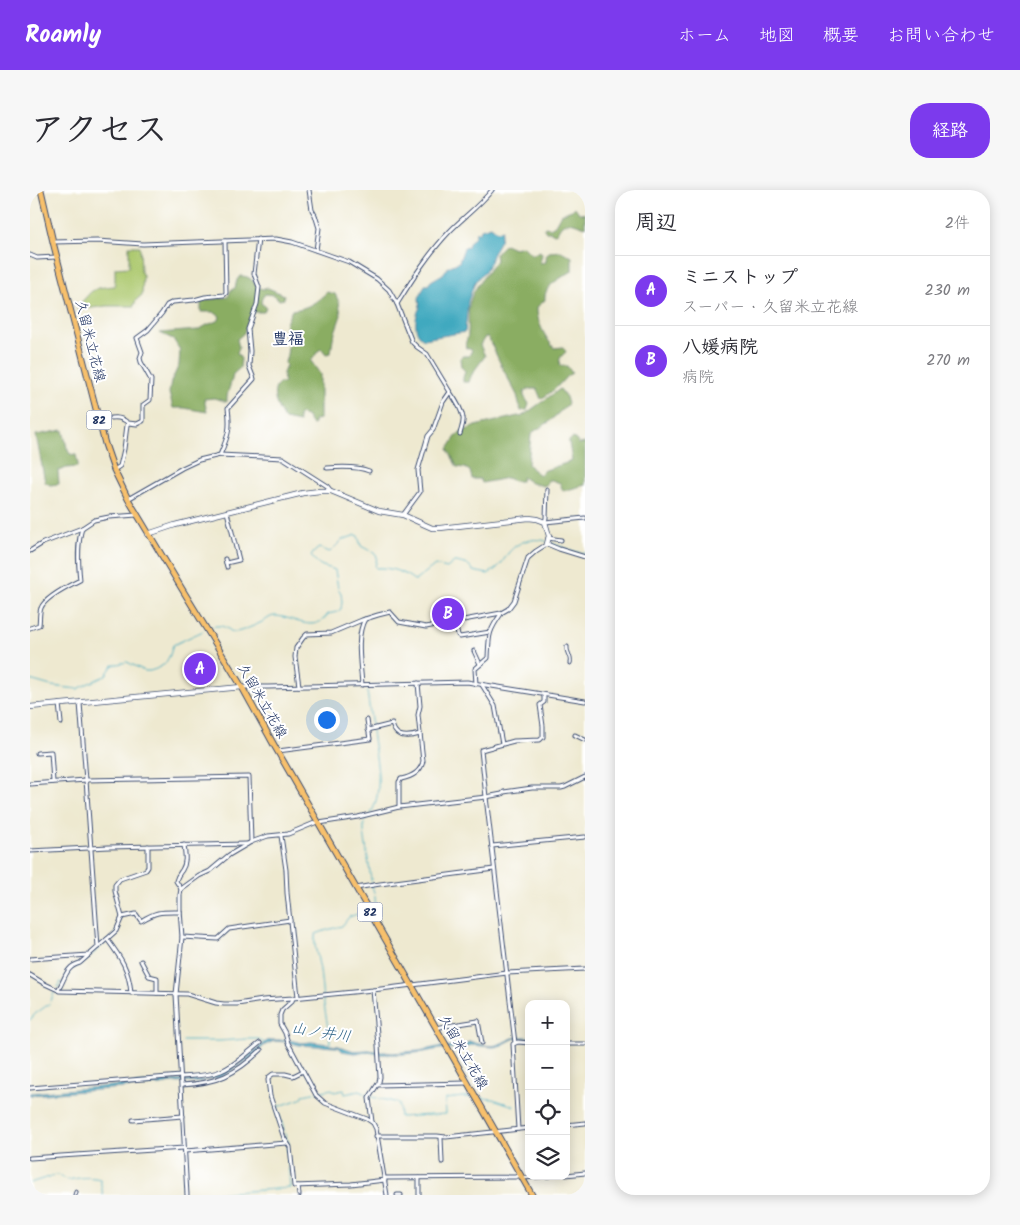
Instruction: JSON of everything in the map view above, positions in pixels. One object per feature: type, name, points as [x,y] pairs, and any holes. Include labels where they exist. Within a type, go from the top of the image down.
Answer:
[{"type":"main road","name":"久留米立花線","points":[[42,190],[53,242],[105,444],[114,470],[128,499],[242,687],[532,1195]]},
{"type":"street","points":[[309,190],[312,210],[319,228],[316,250]]},
{"type":"street","points":[[397,304],[424,262],[450,232],[492,190]]},
{"type":"street","points":[[220,455],[229,434],[228,408],[254,379],[249,366],[248,329],[257,304],[259,287],[254,274],[258,239]]},
{"type":"street","points":[[53,242],[97,241],[143,244],[276,239],[292,242],[349,262],[377,279],[389,290],[397,304],[412,342],[427,354],[454,397],[464,421],[460,434]]},
{"type":"street","points":[[111,418],[120,418],[128,423],[137,424],[143,421],[143,405],[150,400],[151,380],[141,362],[142,352],[137,338],[148,330],[167,305],[173,302],[224,295],[226,293],[225,240]]},
{"type":"street","points":[[30,255],[37,258],[57,257]]},
{"type":"street","points":[[403,515],[420,492],[418,470],[428,436],[433,430],[443,402],[450,392]]},
{"type":"street","points":[[114,470],[120,466],[124,449],[126,424],[128,423]]},
{"type":"street","points":[[128,499],[182,468],[199,460],[220,455],[283,458],[327,486],[331,491]]},
{"type":"street","points":[[327,468],[369,471]]},
{"type":"street","points":[[476,684],[475,669],[488,658],[490,632],[502,613],[514,601],[528,558],[547,544],[548,538],[545,522],[547,489]]},
{"type":"street","points":[[148,534],[175,525],[303,493],[320,491],[331,491],[379,511],[403,515],[432,528],[529,518],[545,522],[585,518]]},
{"type":"street","points":[[226,563],[240,560],[227,512]]},
{"type":"street","points":[[30,551],[43,543],[109,515],[138,515]]},
{"type":"street","points":[[30,628],[39,624],[40,609],[44,603],[59,591],[80,580],[78,560],[82,528]]},
{"type":"street","points":[[548,538],[561,540]]},
{"type":"street","points":[[547,544],[585,556]]},
{"type":"street","points":[[299,686],[295,657],[296,648],[307,634],[331,633],[365,619],[390,612],[399,622],[426,627],[502,613]]},
{"type":"street","points":[[362,685],[360,639],[365,619]]},
{"type":"street","points":[[454,621],[460,637],[490,632]]},
{"type":"street","points":[[567,647],[570,663]]},
{"type":"street","points":[[474,651],[480,664]]},
{"type":"street","points":[[30,707],[242,687],[467,682],[585,701]]},
{"type":"street","points":[[399,807],[399,782],[401,779],[410,777],[422,766],[423,761],[418,715],[420,706],[418,683]]},
{"type":"street","points":[[482,684],[495,706],[502,744]]},
{"type":"street","points":[[518,1128],[513,1044],[515,1043],[481,750],[502,744],[540,740],[544,737],[540,705],[544,702],[544,695]]},
{"type":"street","points":[[80,703],[98,947]]},
{"type":"street","points":[[59,704],[61,723]]},
{"type":"street","points":[[278,751],[370,740],[367,720]]},
{"type":"street","points":[[368,730],[392,724],[395,732],[399,734],[410,736],[420,734]]},
{"type":"street","points":[[575,735],[585,740]]},
{"type":"street","points":[[37,753],[51,752],[53,783]]},
{"type":"street","points":[[30,784],[86,780],[249,777],[249,843]]},
{"type":"street","points":[[181,889],[249,843],[268,836],[288,834],[318,822],[358,817],[399,807],[486,797],[532,788],[565,787],[585,777]]},
{"type":"street","points":[[281,836],[298,997]]},
{"type":"street","points":[[492,846],[585,837]]},
{"type":"street","points":[[30,852],[249,843]]},
{"type":"street","points":[[184,845],[185,863],[176,880],[181,889],[182,938],[176,994],[187,1195]]},
{"type":"street","points":[[58,990],[67,970],[80,963],[116,931],[122,917],[114,885],[120,879],[148,868],[148,846]]},
{"type":"street","points":[[356,888],[495,869]]},
{"type":"street","points":[[122,917],[136,914],[141,921],[159,912],[180,912]]},
{"type":"street","points":[[182,938],[218,939],[230,929],[290,920]]},
{"type":"street","points":[[107,939],[126,967],[131,993]]},
{"type":"street","points":[[30,959],[90,955]]},
{"type":"street","points":[[141,961],[148,976],[157,978],[157,994]]},
{"type":"street","points":[[30,975],[59,991],[187,994],[224,1004],[244,1004],[263,1000],[372,990],[507,973],[585,969]]},
{"type":"street","points":[[372,990],[380,1077],[369,1098],[387,1195]]},
{"type":"street","points":[[293,998],[282,1010],[280,1024],[316,1095],[325,1103],[372,1122]]},
{"type":"street","points":[[437,1028],[478,1020],[482,1042]]},
{"type":"street","points":[[30,1088],[206,1075],[221,1071],[234,1064],[260,1043]]},
{"type":"street","points":[[515,1043],[525,1043]]},
{"type":"street","points":[[570,1044],[585,1044]]},
{"type":"street","points":[[182,1085],[209,1082],[223,1078],[248,1063],[261,1050]]},
{"type":"street","points":[[303,1071],[292,1076],[273,1074],[268,1080],[270,1096],[287,1143],[290,1146],[294,1186],[352,1184],[385,1179],[525,1177]]},
{"type":"street","points":[[377,1085],[468,1082]]},
{"type":"street","points":[[133,1120],[183,1116]]},
{"type":"street","points":[[570,1125],[585,1123]]},
{"type":"street","points":[[376,1136],[455,1137],[525,1128]]},
{"type":"street","points":[[441,1137],[442,1162]]},
{"type":"street","points":[[30,1158],[287,1143]]},
{"type":"street","points":[[570,1175],[585,1173]]},
{"type":"street","points":[[418,1195],[420,1178]]},
{"type":"street","points":[[298,1186],[299,1195]]},
{"type":"green space","points":[[575,207],[579,213],[585,214],[585,227],[568,222],[559,228],[557,233],[546,232],[545,227],[550,228],[555,225],[561,214]]},
{"type":"green space","points":[[505,244],[514,248],[523,246],[531,254],[540,251],[542,254],[540,263],[546,262],[546,256],[549,252],[561,251],[572,257],[572,271],[550,286],[545,295],[545,300],[537,307],[537,312],[547,339],[554,348],[563,347],[566,352],[560,358],[560,366],[567,366],[572,373],[541,399],[537,389],[529,389],[524,392],[524,396],[529,404],[527,410],[521,411],[517,395],[488,337],[485,337],[480,345],[485,356],[473,372],[469,382],[463,382],[465,371],[461,367],[460,358],[469,356],[472,350],[466,348],[465,344],[468,335],[468,313],[472,295],[496,260],[495,254]]},
{"type":"green space","points":[[129,246],[140,246],[141,272],[143,276],[142,295],[136,300],[134,306],[106,306],[78,310],[77,307],[93,290],[115,286],[115,268],[129,267]]},
{"type":"green space","points":[[240,276],[250,278],[257,287],[268,288],[284,295],[284,299],[279,300],[274,295],[265,294],[261,303],[266,307],[264,312],[252,312],[244,333],[237,339],[239,348],[237,353],[241,359],[240,368],[233,374],[227,402],[214,398],[204,399],[207,412],[173,408],[169,393],[171,382],[179,365],[180,350],[173,339],[160,333],[198,330],[219,320],[220,316],[213,312],[201,312],[201,301],[228,297],[231,290],[235,288]]},
{"type":"green space","points":[[327,292],[335,294],[339,302],[341,315],[333,338],[331,353],[326,354],[322,349],[319,350],[311,361],[320,374],[320,419],[314,420],[312,425],[306,416],[300,414],[298,417],[299,422],[284,419],[276,401],[275,392],[279,383],[284,383],[283,373],[286,366],[289,342],[285,329],[287,322],[292,310],[311,304]]},
{"type":"green space","points":[[560,389],[566,397],[568,404],[549,422],[531,435],[528,464],[540,475],[543,471],[572,461],[569,441],[572,438],[575,439],[579,444],[585,443],[585,485],[563,491],[560,483],[552,480],[548,480],[544,486],[531,483],[522,477],[521,481],[507,478],[482,483],[480,479],[472,479],[470,471],[457,467],[448,449],[457,435],[475,426],[518,416],[521,417]]},
{"type":"green space","points":[[63,430],[67,448],[70,454],[76,455],[78,464],[77,467],[58,471],[59,484],[50,485],[45,482],[36,435]]},
{"type":"water","points":[[491,226],[497,231],[502,230],[500,240],[484,273],[475,282],[468,301],[465,332],[424,339],[420,337],[416,321],[420,308],[419,298],[425,285],[428,285],[443,274],[448,267],[459,262],[464,248],[468,247],[476,232]]},
{"type":"water","points":[[525,1037],[513,1039],[500,1046],[493,1047],[471,1045],[403,1054],[354,1053],[342,1051],[339,1047],[299,1045],[274,1041],[265,1045],[247,1061],[221,1077],[199,1082],[30,1095],[30,1093],[170,1081],[207,1080],[240,1064],[252,1052],[267,1041],[272,1040],[329,1043],[330,1045],[339,1046],[354,1051],[368,1050],[392,1053],[455,1046],[468,1043],[469,1041],[494,1046],[512,1038]]},
{"type":"waterway","points":[[210,628],[221,626],[232,632],[238,632],[275,616],[310,624],[322,620],[328,614],[337,612],[341,609],[342,602],[335,570],[324,567],[311,556],[319,548],[330,552],[342,540],[356,535],[361,546],[374,553],[377,557],[376,568],[396,571],[414,580],[435,565],[447,568],[454,562],[469,566],[473,571],[488,574],[496,569],[508,553],[522,542],[531,540],[546,541]]},
{"type":"waterway","points":[[550,543],[585,553]]},
{"type":"waterway","points":[[30,680],[51,686],[78,689],[105,676],[113,665],[127,662],[145,671],[150,671],[165,664],[173,645],[203,631]]},
{"type":"waterway","points":[[367,691],[372,727]]},
{"type":"waterway","points":[[371,813],[375,804],[378,783],[372,731]]},
{"type":"waterway","points":[[369,816],[364,823],[364,832],[375,899],[375,905],[371,911]]},
{"type":"waterway","name":"山ノ井川","points":[[330,1043],[315,937],[316,934],[342,926],[349,917],[367,912]]},
{"type":"waterway","points":[[109,939],[117,932]]},
{"type":"waterway","points":[[91,956],[106,942]]},
{"type":"waterway","points":[[71,969],[89,958]]},
{"type":"waterway","points":[[65,981],[69,972]]},
{"type":"waterway","points":[[58,987],[61,982]]},
{"type":"waterway","points":[[51,1001],[54,993]]},
{"type":"waterway","points":[[30,1020],[49,1004]]},
{"type":"waterway","points":[[183,1041],[259,1039],[264,1043]]},
{"type":"waterway","points":[[289,1143],[277,1107],[300,1099],[303,1095],[332,1089],[334,1092],[344,1090],[345,1094],[359,1091],[372,1097],[399,1103],[400,1117],[446,1114],[445,1099],[471,1097]]},
{"type":"waterway","points":[[482,1098],[493,1099],[514,1106]]},
{"type":"waterway","points":[[190,1195],[290,1188],[287,1147]]},
{"type":"waterway","points":[[30,1183],[55,1175],[68,1180],[96,1178],[100,1179],[103,1195]]},
{"type":"place","name":"八媛病院","points":[[448,614]]},
{"type":"place","name":"ミニストップ","points":[[200,669]]},
{"type":"district","name":"豊福","points":[[288,339]]}]
